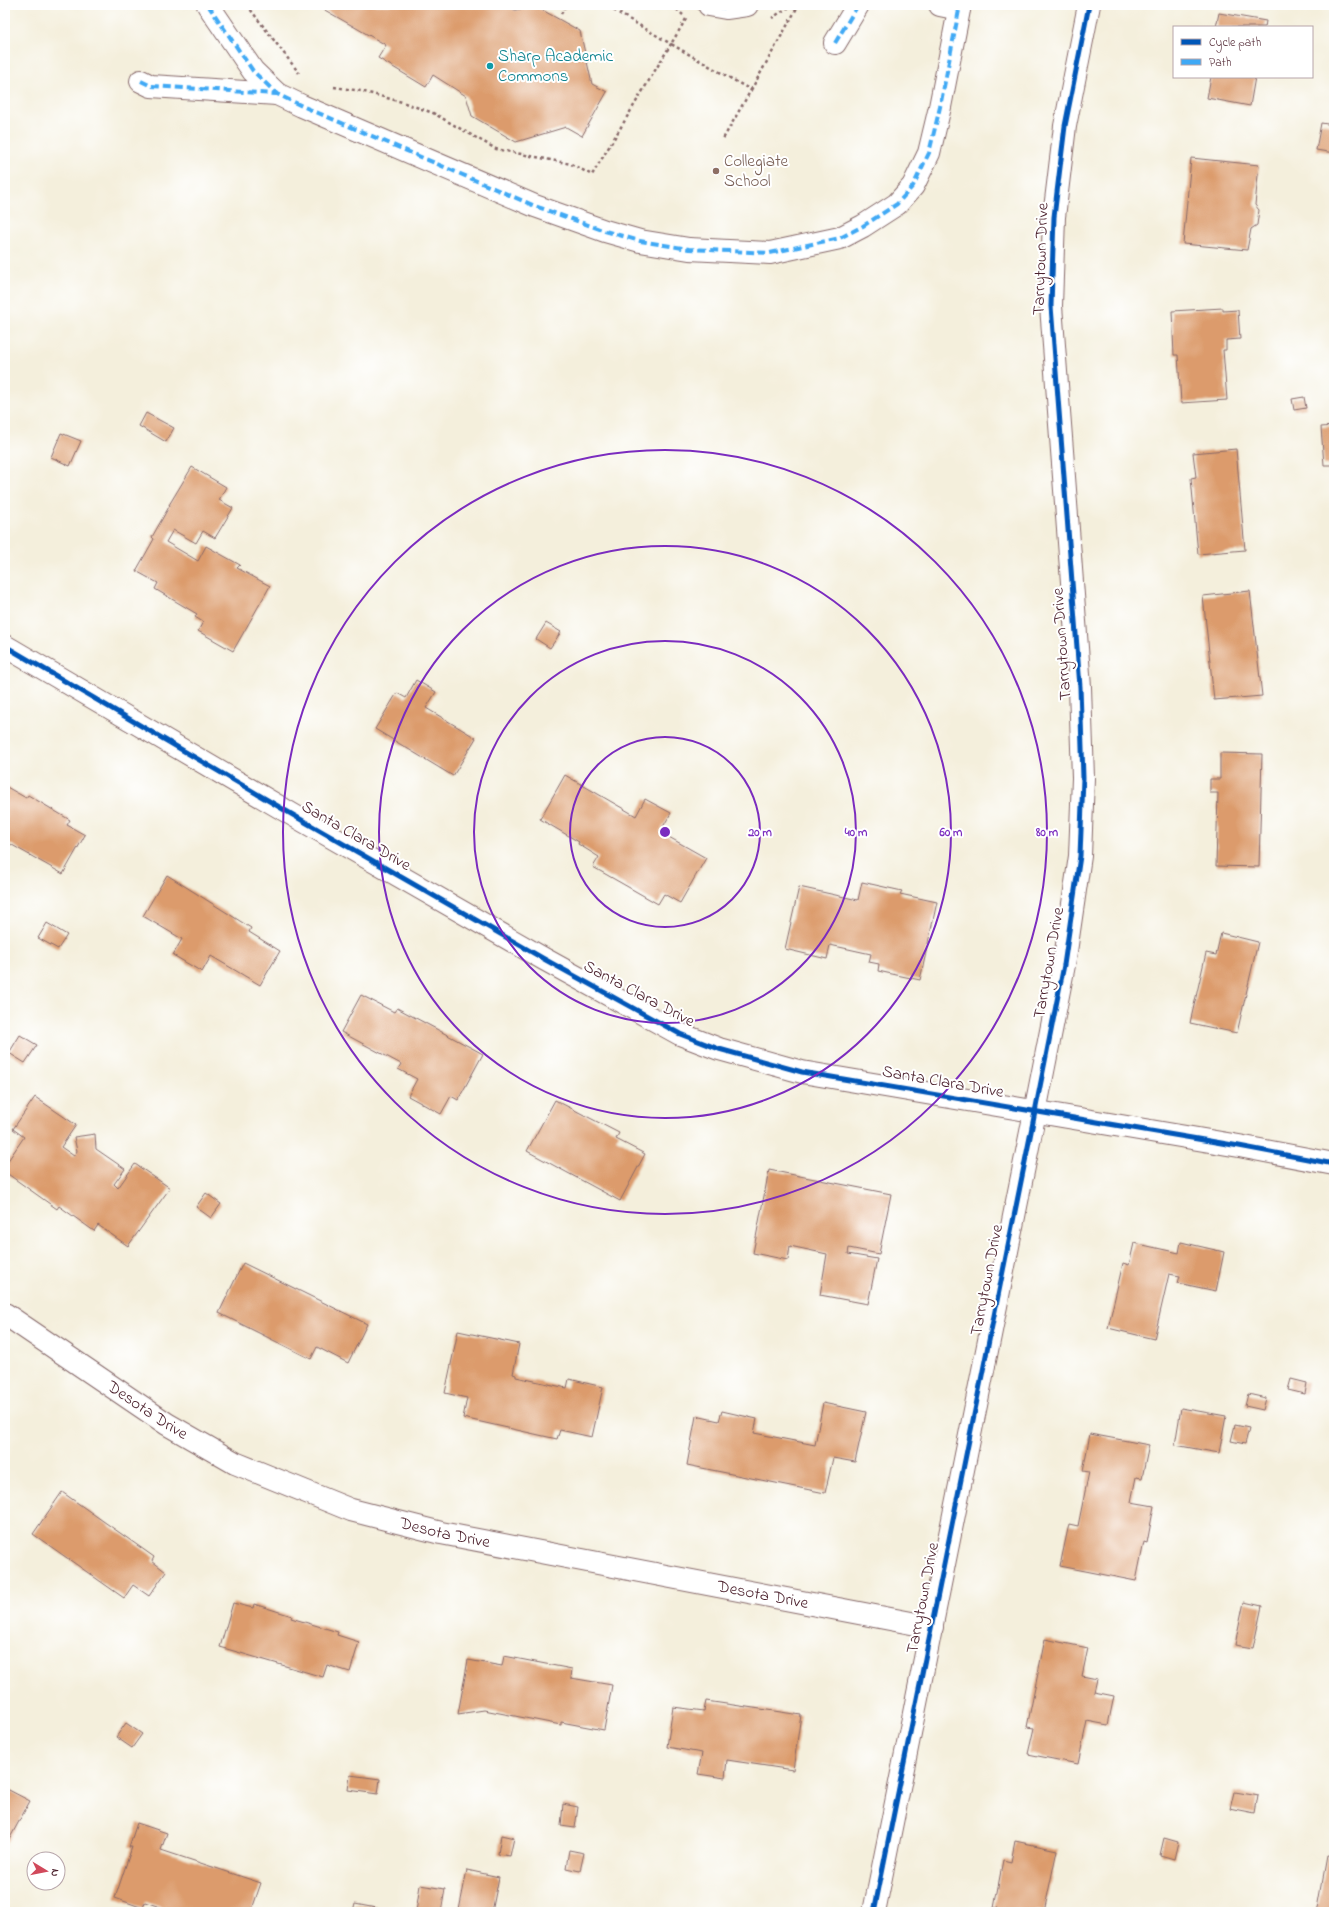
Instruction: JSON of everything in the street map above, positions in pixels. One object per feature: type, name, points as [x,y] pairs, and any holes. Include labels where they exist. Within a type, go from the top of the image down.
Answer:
[{"type":"street","points":[[208,5],[253,71],[277,94]]},
{"type":"street","points":[[709,5],[726,8],[747,5]]},
{"type":"street","points":[[835,43],[858,5]]},
{"type":"street","name":"Tarrytown Drive","points":[[874,1912],[1064,965],[1080,856],[1083,778],[1080,687],[1051,306],[1054,217],[1066,126],[1088,5]]},
{"type":"street","points":[[141,81],[151,86],[277,94],[535,206],[605,231],[640,241],[689,249],[770,252],[840,238],[863,226],[897,204],[913,186],[929,153],[940,107],[953,6]]},
{"type":"street","name":"Santa Clara Drive","points":[[5,646],[293,816],[544,959],[680,1034],[719,1049],[802,1072],[1239,1146],[1334,1164]]},
{"type":"street","name":"Desota Drive","points":[[5,1314],[167,1424],[235,1464],[351,1510],[441,1533],[932,1628]]},
{"type":"path","points":[[247,5],[302,78]]},
{"type":"path","points":[[561,14],[566,5]]},
{"type":"path","points":[[605,5],[751,90]]},
{"type":"path","points":[[672,5],[686,18],[693,22]]},
{"type":"path","points":[[723,139],[797,8],[787,8],[770,20]]},
{"type":"path","points":[[330,87],[361,91],[402,102],[433,113],[496,149],[571,164],[592,175],[686,18]]},
{"type":"building","name":"Sharp Academic Commons","points":[[316,5],[506,5],[515,10],[535,6],[580,31],[592,84],[607,92],[582,136],[566,127],[516,142],[472,116],[466,96],[433,75],[426,87],[378,58],[386,45]]},
{"type":"building","points":[[1219,13],[1266,21],[1265,26],[1216,26]]},
{"type":"building","points":[[1211,78],[1255,78],[1250,106],[1207,98]]},
{"type":"building","points":[[1321,123],[1334,125],[1334,153],[1316,150]]},
{"type":"building","points":[[1191,158],[1259,165],[1255,205],[1259,210],[1257,225],[1251,229],[1247,250],[1183,244]]},
{"type":"building","points":[[1223,308],[1223,311],[1238,310],[1240,339],[1226,340],[1226,350],[1223,350],[1227,400],[1181,403],[1178,355],[1174,355],[1172,311]]},
{"type":"building","points":[[1304,397],[1306,408],[1294,410],[1292,399]]},
{"type":"building","points":[[146,413],[174,428],[166,442],[139,426]]},
{"type":"building","points":[[1334,426],[1334,465],[1324,465],[1321,427]]},
{"type":"building","points":[[61,433],[81,441],[70,466],[51,457]]},
{"type":"building","points":[[1236,449],[1245,550],[1198,554],[1191,478],[1196,477],[1193,453]]},
{"type":"building","points":[[192,467],[226,487],[219,500],[233,508],[215,538],[203,531],[196,543],[173,530],[166,542],[198,561],[206,546],[240,565],[237,568],[270,586],[233,651],[198,631],[203,622],[195,617],[197,614],[155,589],[158,583],[136,571],[154,539],[152,537],[169,505]]},
{"type":"building","points":[[1250,591],[1262,696],[1214,700],[1203,596]]},
{"type":"building","points":[[546,623],[561,632],[550,648],[536,639]]},
{"type":"building","points":[[416,680],[436,692],[426,708],[476,738],[453,776],[375,729],[397,693],[406,698]]},
{"type":"building","points":[[1220,753],[1262,754],[1259,867],[1216,866],[1218,793],[1210,793],[1210,779],[1220,779]]},
{"type":"building","points":[[565,775],[636,816],[645,799],[671,813],[660,832],[706,858],[680,903],[664,894],[658,904],[593,867],[599,857],[578,844],[579,842],[540,819]]},
{"type":"building","points":[[5,786],[26,798],[28,795],[70,820],[67,825],[85,835],[63,874],[5,841]]},
{"type":"building","points":[[167,875],[251,928],[249,932],[280,951],[260,985],[211,956],[202,972],[173,955],[182,939],[143,916]]},
{"type":"building","points":[[862,882],[902,891],[900,894],[937,902],[920,980],[878,971],[879,964],[869,962],[871,954],[830,945],[827,959],[785,949],[799,887],[858,900]]},
{"type":"building","points":[[47,923],[67,935],[58,949],[38,938]]},
{"type":"building","points":[[1221,933],[1258,942],[1237,1033],[1190,1023],[1206,953],[1216,955]]},
{"type":"building","points":[[361,995],[394,1012],[397,1008],[483,1054],[458,1100],[451,1096],[441,1114],[408,1096],[417,1079],[398,1069],[401,1064],[341,1032]]},
{"type":"building","points":[[20,1035],[37,1045],[25,1063],[9,1053]]},
{"type":"building","points":[[35,1097],[76,1125],[61,1147],[74,1156],[77,1151],[74,1137],[95,1134],[96,1149],[125,1169],[114,1184],[118,1188],[135,1164],[170,1188],[128,1246],[98,1225],[94,1231],[59,1206],[57,1209],[5,1172],[5,1165],[24,1137],[13,1129]]},
{"type":"building","points":[[555,1100],[619,1133],[616,1139],[645,1154],[620,1201],[527,1151]]},
{"type":"building","points":[[769,1170],[891,1194],[879,1254],[849,1248],[848,1254],[877,1259],[868,1304],[820,1295],[827,1254],[790,1246],[788,1260],[753,1253]]},
{"type":"building","points":[[206,1193],[221,1204],[211,1218],[196,1207]]},
{"type":"building","points":[[1181,1242],[1224,1252],[1216,1291],[1178,1283],[1180,1276],[1169,1274],[1154,1339],[1108,1328],[1123,1263],[1129,1265],[1134,1243],[1179,1253]]},
{"type":"building","points":[[243,1263],[367,1324],[348,1363],[317,1347],[311,1359],[219,1313]]},
{"type":"building","points":[[458,1331],[519,1344],[513,1374],[516,1375],[516,1377],[567,1388],[569,1379],[603,1387],[592,1437],[560,1430],[557,1439],[463,1418],[467,1398],[445,1393]]},
{"type":"building","points":[[1291,1379],[1307,1383],[1305,1394],[1288,1390]]},
{"type":"building","points":[[1248,1394],[1266,1398],[1263,1410],[1245,1406]]},
{"type":"building","points":[[823,1403],[866,1412],[855,1462],[833,1458],[825,1493],[687,1465],[696,1416],[719,1421],[722,1411],[757,1419],[754,1433],[815,1445]]},
{"type":"building","points":[[1181,1408],[1226,1416],[1219,1453],[1175,1445]]},
{"type":"building","points":[[1235,1425],[1249,1428],[1245,1444],[1231,1441]]},
{"type":"building","points":[[1090,1434],[1149,1445],[1142,1478],[1136,1477],[1131,1502],[1154,1506],[1147,1543],[1144,1542],[1136,1581],[1060,1566],[1069,1524],[1078,1526],[1089,1472],[1083,1471]]},
{"type":"building","points":[[62,1492],[154,1557],[152,1561],[166,1572],[149,1596],[133,1585],[124,1598],[33,1534]]},
{"type":"building","points":[[1244,1602],[1262,1606],[1253,1648],[1235,1645]]},
{"type":"building","points":[[233,1603],[253,1608],[254,1604],[292,1616],[291,1618],[338,1632],[337,1635],[359,1642],[350,1672],[327,1665],[323,1677],[220,1647]]},
{"type":"building","points":[[1045,1639],[1088,1648],[1082,1676],[1097,1679],[1094,1692],[1114,1696],[1108,1725],[1087,1721],[1078,1764],[1028,1754],[1034,1728],[1027,1727]]},
{"type":"building","points":[[504,1656],[572,1669],[571,1678],[612,1685],[604,1730],[561,1722],[561,1725],[484,1710],[458,1714],[468,1660],[502,1666]]},
{"type":"building","points":[[706,1701],[801,1715],[793,1770],[727,1760],[725,1778],[698,1774],[702,1753],[667,1747],[673,1707],[704,1711]]},
{"type":"building","points":[[126,1723],[142,1734],[132,1748],[116,1737]]},
{"type":"building","points":[[350,1775],[380,1779],[378,1794],[348,1790]]},
{"type":"building","points":[[5,1788],[30,1801],[5,1847]]},
{"type":"building","points":[[1234,1792],[1258,1796],[1255,1814],[1230,1809]]},
{"type":"building","points":[[563,1804],[578,1807],[575,1828],[561,1826]]},
{"type":"building","points":[[137,1823],[167,1833],[161,1850],[261,1883],[251,1912],[175,1912],[145,1902],[143,1908],[115,1898],[132,1847],[129,1847]]},
{"type":"building","points":[[501,1835],[514,1838],[510,1856],[498,1854]]},
{"type":"building","points":[[1164,1838],[1178,1842],[1174,1859],[1160,1855]]},
{"type":"building","points":[[1015,1841],[1057,1850],[1044,1912],[997,1912],[998,1908],[994,1908],[1003,1860],[1011,1862]]},
{"type":"building","points":[[569,1850],[584,1853],[580,1871],[566,1868]]},
{"type":"building","points":[[1327,1857],[1334,1858],[1334,1912],[1317,1912]]},
{"type":"building","points":[[467,1870],[499,1877],[492,1912],[459,1910]]},
{"type":"building","points":[[420,1885],[445,1889],[441,1912],[416,1912]]},
{"type":"building","points":[[355,1904],[392,1911],[353,1912]]},
{"type":"marked path","points":[[208,5],[253,71],[277,94],[302,106],[535,206],[605,231],[640,241],[689,249],[770,253],[840,238],[863,226],[897,204],[913,186],[929,153],[940,107],[960,5]]},
{"type":"marked path","points":[[709,5],[726,8],[747,5]]},
{"type":"marked path","points":[[835,43],[858,5]]},
{"type":"marked path","points":[[940,5],[959,9]]},
{"type":"marked path","points":[[141,81],[151,86],[277,94]]},
{"type":"cycle path","points":[[874,1912],[1064,965],[1080,856],[1083,778],[1080,687],[1051,306],[1054,217],[1065,126],[1089,5]]},
{"type":"cycle path","points":[[5,646],[293,815],[544,959],[680,1034],[719,1049],[802,1072],[1239,1146],[1334,1164]]},
{"type":"place","name":"Sharp Academic Commons","points":[[490,66]]},
{"type":"place","name":"Collegiate School","points":[[716,171]]}]
